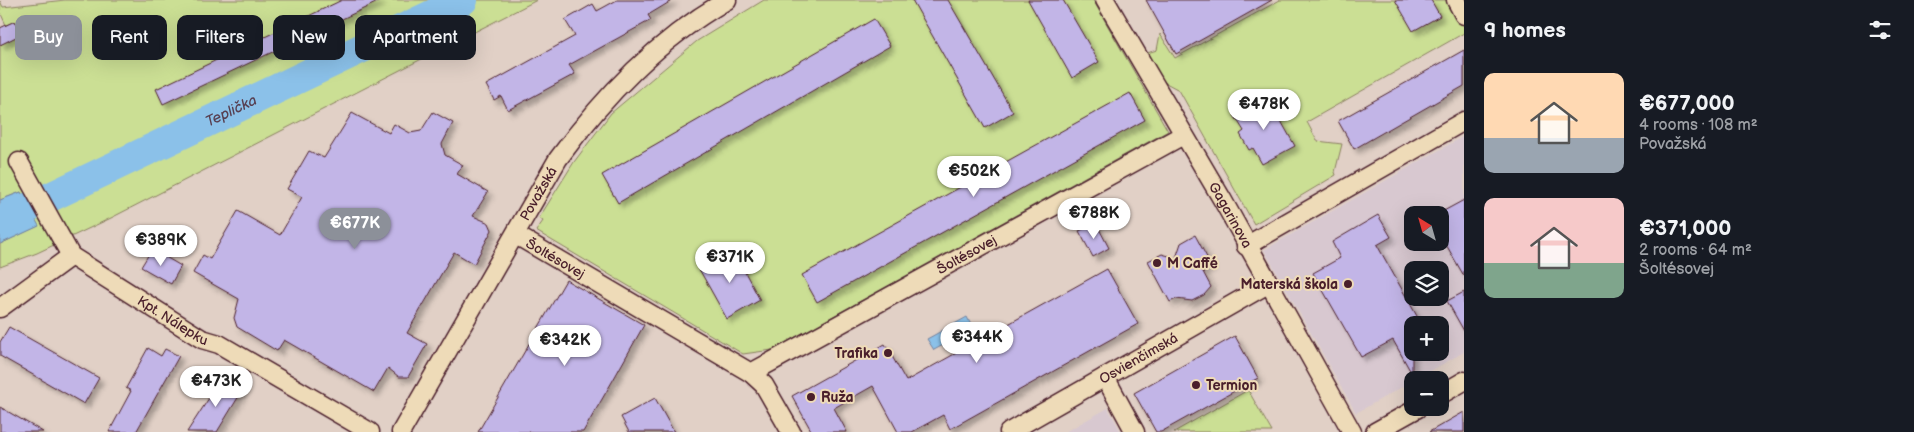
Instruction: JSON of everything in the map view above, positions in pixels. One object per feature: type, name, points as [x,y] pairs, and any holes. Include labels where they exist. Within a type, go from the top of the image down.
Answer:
[{"type":"street","name":"Považská","points":[[402,432],[558,159],[608,96],[668,40],[727,0]]},
{"type":"street","name":"Gagarinova","points":[[1105,0],[1352,432]]},
{"type":"street","points":[[1456,0],[1464,14]]},
{"type":"street","points":[[1246,246],[1464,120]]},
{"type":"street","name":"Šoltésovej","points":[[751,373],[1182,134]]},
{"type":"street","name":"Kpt. Nálepku","points":[[19,162],[72,256],[202,339],[219,344],[370,432]]},
{"type":"street","name":"Šoltésovej","points":[[516,235],[751,373],[764,386],[790,432]]},
{"type":"street","points":[[0,308],[31,288],[72,256]]},
{"type":"street","name":"Osvienčimská","points":[[1009,432],[1268,284]]},
{"type":"street","points":[[1105,377],[1135,432]]},
{"type":"street","points":[[1449,390],[1464,381]]},
{"type":"street","points":[[1375,432],[1404,416]]},
{"type":"shaded area","name":"Materská škola","points":[[1464,136],[1464,352],[1449,360],[1449,316],[1404,316],[1404,361],[1448,361],[1430,371],[1404,371],[1404,386],[1356,413],[1264,250]]},
{"type":"shaded area","points":[[1108,408],[1121,432],[1065,432]]},
{"type":"green space","points":[[65,0],[537,0],[476,31],[476,15],[355,15],[355,60],[420,60],[111,218],[37,253],[0,267],[0,244],[38,226],[21,192],[0,200],[0,45],[15,37],[15,60],[82,60],[82,15],[15,15],[15,21],[6,25],[0,12],[0,1],[3,7]]},
{"type":"green space","points":[[764,0],[1093,0],[1168,131],[772,350],[743,354],[536,231],[543,221],[539,218],[574,162],[611,113],[697,41]]},
{"type":"green space","points":[[1280,0],[1464,0],[1464,33],[1307,122],[1317,141],[1342,144],[1335,172],[1336,175],[1254,224],[1179,90],[1164,82],[1147,53],[1157,50],[1160,34],[1175,58]]},
{"type":"green space","points":[[1248,390],[1272,432],[1174,432]]},
{"type":"water","points":[[21,192],[39,226],[0,244],[0,200]]},
{"type":"water","points":[[967,317],[973,329],[934,350],[927,339]]},
{"type":"building","points":[[342,0],[382,0],[345,18],[345,15],[311,15]]},
{"type":"building","points":[[617,0],[673,0],[648,15],[651,20],[569,65],[575,74],[508,110],[501,96],[494,100],[486,85],[575,36],[565,20],[593,4],[597,11]]},
{"type":"building","points":[[912,0],[948,0],[1013,112],[985,128]]},
{"type":"building","points":[[1028,0],[1063,0],[1099,62],[1072,78]]},
{"type":"building","points":[[1146,0],[1272,0],[1176,54]]},
{"type":"building","points":[[1395,0],[1431,0],[1440,16],[1413,31]]},
{"type":"building","points":[[874,19],[890,46],[618,203],[602,175]]},
{"type":"building","points":[[15,21],[15,38],[0,45],[0,28]]},
{"type":"building","points":[[273,33],[273,52],[263,57],[263,38]]},
{"type":"building","points":[[1464,50],[1464,86],[1354,149],[1338,121]]},
{"type":"building","points":[[217,60],[256,60],[163,104],[156,89]]},
{"type":"building","points":[[1130,93],[1145,120],[817,302],[802,275]]},
{"type":"building","points":[[1267,96],[1295,146],[1262,164],[1253,148],[1249,150],[1240,134],[1244,131],[1234,115]]},
{"type":"building","points":[[433,112],[453,123],[442,144],[445,155],[463,165],[457,174],[488,192],[473,216],[489,223],[492,230],[474,264],[454,252],[407,333],[427,344],[408,377],[399,377],[388,368],[374,392],[284,340],[277,351],[237,327],[234,318],[239,299],[193,273],[203,255],[210,259],[238,211],[280,235],[302,197],[287,189],[309,151],[324,158],[352,113],[389,133],[394,124],[410,133],[421,131]]},
{"type":"building","points":[[1464,200],[1464,276],[1449,250],[1449,208]]},
{"type":"building","points":[[1378,215],[1391,237],[1377,245],[1404,293],[1404,306],[1411,306],[1417,316],[1404,316],[1404,360],[1393,340],[1361,357],[1313,273],[1340,258],[1332,242]]},
{"type":"building","points":[[1096,223],[1109,248],[1093,257],[1079,231]]},
{"type":"building","points":[[1195,235],[1211,265],[1202,270],[1211,287],[1204,295],[1192,301],[1176,299],[1170,302],[1148,261],[1162,254],[1176,258],[1181,243]]},
{"type":"building","points":[[152,249],[181,266],[171,284],[141,267]]},
{"type":"building","points":[[733,250],[760,300],[727,319],[699,269]]},
{"type":"building","points":[[1107,269],[1138,324],[950,429],[943,415],[912,432],[898,432],[873,386],[834,408],[847,432],[812,432],[792,396],[885,344],[906,381]]},
{"type":"building","points":[[566,280],[644,325],[612,382],[583,432],[478,432]]},
{"type":"building","points":[[1464,292],[1464,331],[1449,305],[1449,300]]},
{"type":"building","points":[[9,327],[99,378],[84,404],[0,356],[0,342]]},
{"type":"building","name":"Termion","points":[[1235,336],[1258,378],[1161,432],[1156,432],[1134,393]]},
{"type":"building","points":[[148,348],[161,356],[165,349],[179,356],[136,432],[109,432],[131,391],[126,388]]},
{"type":"building","points":[[1405,361],[1412,361],[1412,371]]},
{"type":"building","points":[[222,378],[242,391],[217,432],[187,432]]},
{"type":"building","points":[[655,398],[674,432],[629,432],[621,417]]},
{"type":"building","points":[[0,407],[43,432],[0,432]]},
{"type":"building","points":[[1464,412],[1464,432],[1429,432]]},
{"type":"waterway","name":"Teplička","points":[[0,221],[463,0]]},
{"type":"place","name":"M Caffé","points":[[1157,263]]},
{"type":"place","name":"Materská škola","points":[[1348,284]]},
{"type":"place","name":"Trafika","points":[[888,353]]},
{"type":"place","name":"Termion","points":[[1196,385]]},
{"type":"place","name":"Ruža","points":[[811,397]]}]
